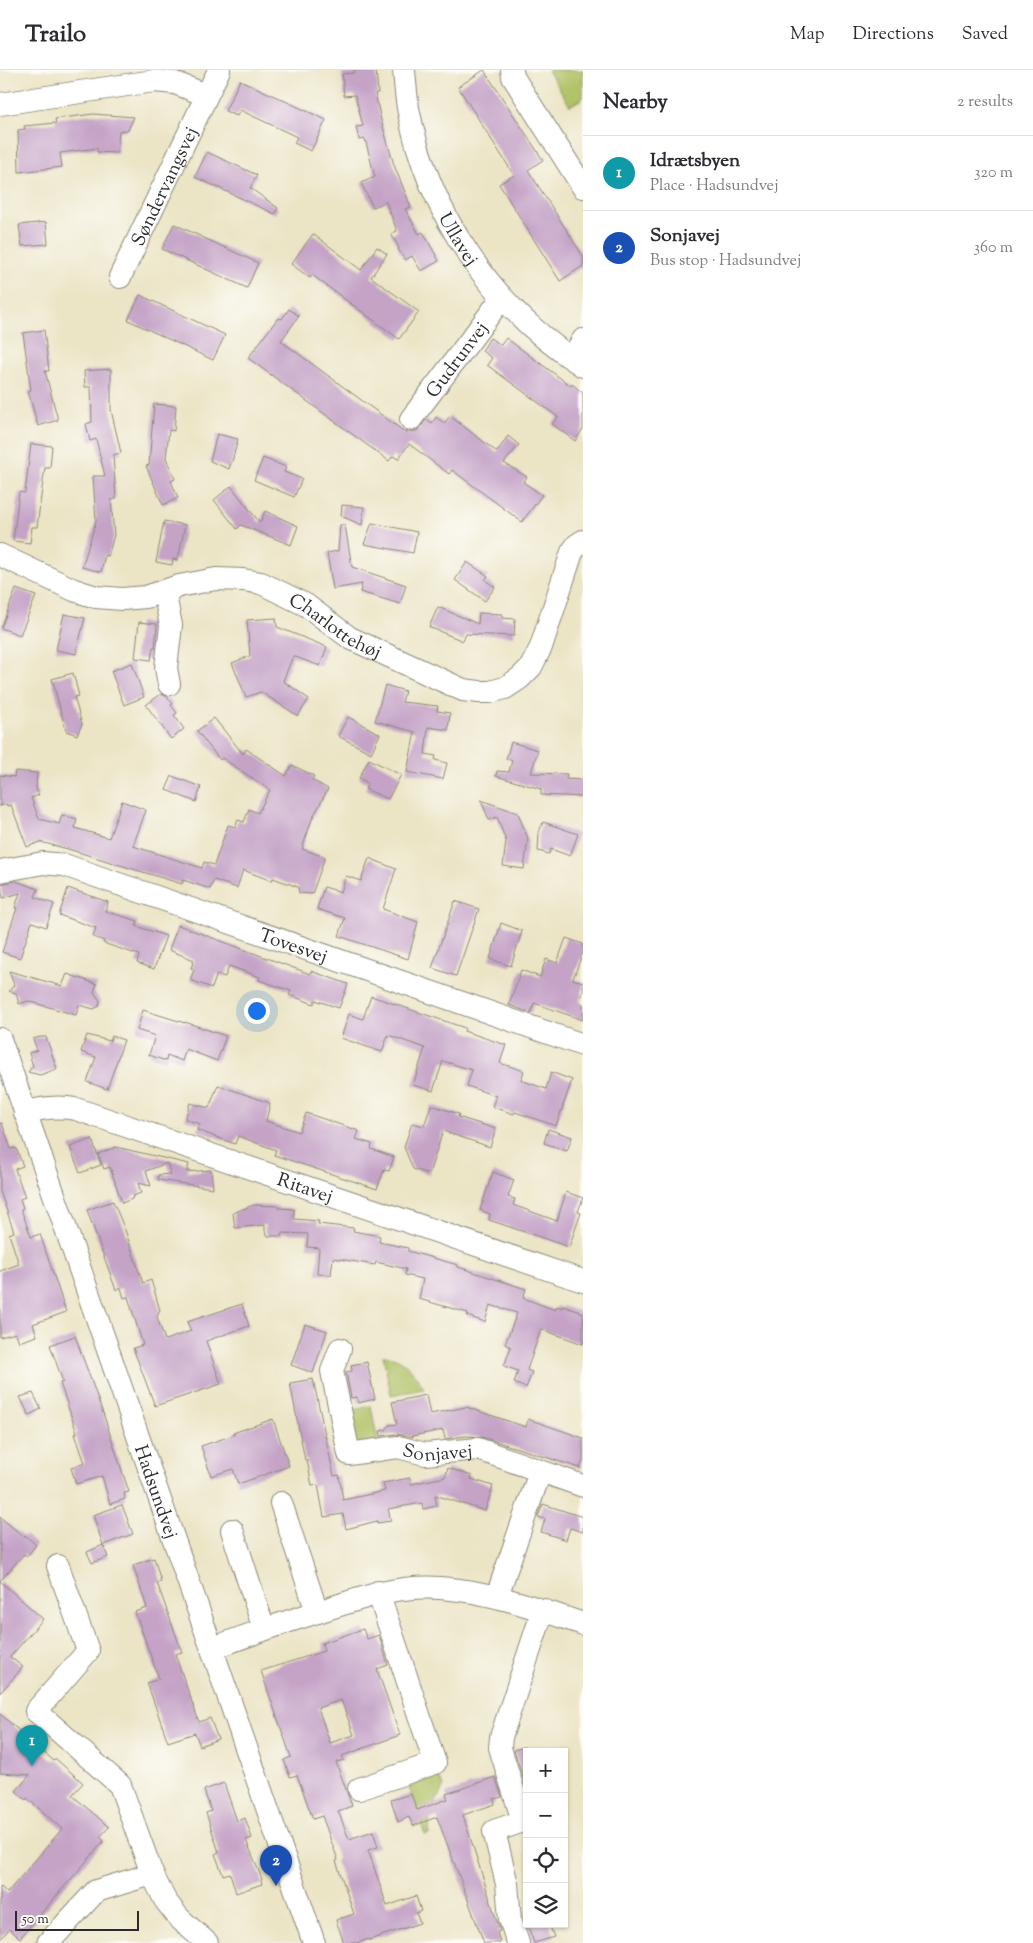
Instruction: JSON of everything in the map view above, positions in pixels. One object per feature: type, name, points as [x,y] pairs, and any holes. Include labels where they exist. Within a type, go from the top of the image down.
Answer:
[{"type":"street","name":"Søndervangsvej","points":[[120,277],[219,70]]},
{"type":"street","name":"Ullavej","points":[[404,70],[408,108],[418,148],[436,197],[464,248],[502,298],[538,333],[579,355]]},
{"type":"street","points":[[512,70],[513,76],[583,187]]},
{"type":"street","points":[[0,104],[154,81],[175,83],[206,95]]},
{"type":"street","name":"Gudrunvej","points":[[411,419],[502,298]]},
{"type":"street","name":"Charlottehøj","points":[[0,555],[74,590],[96,597],[122,600],[146,597],[198,581],[243,580],[261,584],[306,605],[350,638],[408,666],[463,690],[490,692],[505,688],[520,678],[531,667],[541,647],[572,552],[583,541]]},
{"type":"street","points":[[164,591],[171,625],[166,668],[169,684]]},
{"type":"street","name":"Tovesvej","points":[[0,871],[42,863],[64,865],[583,1045]]},
{"type":"street","name":"Hadsundvej","points":[[0,1039],[314,1943]]},
{"type":"street","name":"Ritavej","points":[[25,1113],[42,1107],[54,1106],[76,1109],[583,1281]]},
{"type":"street","name":"Sonjavej","points":[[340,1349],[332,1371],[349,1454],[398,1447],[425,1454],[478,1449],[583,1486]]},
{"type":"street","points":[[497,1596],[540,1472]]},
{"type":"street","points":[[281,1503],[317,1612]]},
{"type":"street","points":[[232,1530],[264,1630]]},
{"type":"street","points":[[58,1566],[88,1651],[36,1711],[120,1785],[152,1874],[165,1900],[179,1918],[207,1943]]},
{"type":"street","points":[[213,1648],[378,1592],[437,1588],[497,1596],[583,1624]]},
{"type":"street","points":[[359,1789],[436,1763],[378,1592]]},
{"type":"street","points":[[518,1943],[510,1919],[507,1884],[494,1831],[524,1821],[500,1748],[501,1737],[543,1610]]},
{"type":"street","points":[[48,1943],[96,1891],[152,1874]]},
{"type":"green space","points":[[548,70],[583,70],[583,98],[570,106]]},
{"type":"green space","points":[[383,1355],[397,1359],[408,1366],[424,1389],[391,1395]]},
{"type":"green space","points":[[371,1406],[378,1443],[355,1447],[349,1411]]},
{"type":"green space","points":[[438,1776],[444,1786],[430,1813],[429,1834],[425,1835],[411,1794],[411,1785]]},
{"type":"building","points":[[354,70],[376,70],[378,93],[375,93],[381,120],[394,165],[411,207],[405,209],[419,234],[423,232],[439,261],[421,271],[412,256],[405,260],[398,249],[391,234],[397,231],[386,202],[373,207],[361,183],[375,177],[365,139],[359,140],[356,127],[363,126],[355,95],[344,96],[342,74],[354,73]]},
{"type":"building","points":[[484,70],[543,160],[528,170],[583,256],[583,266],[560,281],[499,184],[514,175],[458,87]]},
{"type":"building","points":[[240,80],[326,120],[311,151],[294,143],[297,137],[240,110],[237,116],[225,111]]},
{"type":"building","points":[[93,114],[134,117],[128,130],[119,131],[117,153],[97,152],[97,148],[60,153],[62,167],[19,172],[18,130],[25,129],[24,126],[56,123],[55,119]]},
{"type":"building","points":[[207,152],[257,175],[250,188],[278,208],[275,214],[195,177]]},
{"type":"building","points":[[46,222],[48,244],[22,246],[19,225]]},
{"type":"building","points":[[174,224],[258,263],[247,288],[162,249]]},
{"type":"building","points":[[313,234],[361,270],[377,247],[387,254],[371,277],[419,312],[399,339],[312,275],[310,278],[291,264]]},
{"type":"building","points":[[140,295],[225,335],[213,360],[128,320]]},
{"type":"building","points":[[289,309],[299,316],[281,341],[406,433],[407,431],[417,431],[427,419],[432,423],[436,417],[444,423],[450,416],[497,452],[508,436],[519,445],[504,463],[527,477],[523,482],[542,495],[522,522],[452,470],[449,474],[409,444],[398,459],[393,456],[389,461],[248,358],[278,318],[282,319]]},
{"type":"building","points":[[44,330],[49,371],[45,371],[58,420],[38,426],[28,391],[31,390],[23,333]]},
{"type":"building","points":[[490,338],[501,345],[506,338],[583,393],[583,429],[575,441],[552,424],[558,417],[487,365],[492,358],[482,351]]},
{"type":"building","points":[[111,369],[111,410],[121,453],[113,455],[116,499],[111,500],[114,535],[108,556],[105,555],[101,572],[82,567],[96,521],[93,476],[105,476],[96,439],[90,441],[86,424],[92,422],[91,387],[85,387],[84,371]]},
{"type":"building","points":[[154,404],[176,406],[174,431],[169,430],[166,458],[175,479],[171,481],[178,498],[163,505],[146,466],[149,465]]},
{"type":"building","points":[[217,434],[238,439],[229,469],[210,461]]},
{"type":"building","points":[[31,444],[52,446],[50,468],[45,468],[37,527],[32,527],[30,543],[13,541],[19,492],[25,493]]},
{"type":"building","points":[[263,458],[286,467],[284,472],[302,479],[294,497],[254,480]]},
{"type":"building","points":[[231,486],[260,523],[265,511],[298,526],[291,545],[241,525],[237,529],[214,500]]},
{"type":"building","points":[[342,505],[364,507],[362,525],[341,516]]},
{"type":"building","points":[[164,521],[185,525],[178,560],[173,559],[172,565],[156,562]]},
{"type":"building","points":[[372,523],[417,532],[413,553],[364,544]]},
{"type":"building","points":[[340,525],[345,525],[352,567],[406,585],[400,604],[360,592],[362,584],[333,589],[327,553],[338,551]]},
{"type":"building","points":[[467,562],[488,576],[485,580],[495,587],[485,601],[455,580]]},
{"type":"building","points":[[16,589],[36,596],[20,635],[1,628]]},
{"type":"building","points":[[438,607],[478,624],[479,613],[502,614],[502,618],[515,619],[514,636],[466,634],[463,641],[429,627]]},
{"type":"building","points":[[64,614],[85,618],[76,654],[56,650]]},
{"type":"building","points":[[276,618],[277,627],[327,647],[320,666],[293,656],[283,681],[309,699],[298,716],[261,692],[246,697],[232,663],[250,656],[247,620]]},
{"type":"building","points":[[139,622],[157,624],[155,648],[153,647],[151,660],[135,658]]},
{"type":"building","points":[[132,663],[144,697],[124,705],[111,671]]},
{"type":"building","points":[[73,673],[79,696],[74,697],[82,724],[77,735],[66,731],[52,679]]},
{"type":"building","points":[[385,685],[405,691],[402,702],[438,706],[437,711],[450,713],[448,730],[428,727],[425,754],[436,756],[435,760],[447,763],[443,779],[407,772],[415,732],[375,721]]},
{"type":"building","points":[[161,694],[167,697],[173,704],[171,705],[177,713],[174,715],[184,729],[171,739],[146,705]]},
{"type":"building","points":[[348,717],[380,734],[371,753],[338,736]]},
{"type":"building","points":[[214,718],[243,754],[246,749],[286,776],[292,765],[314,776],[312,780],[328,789],[312,819],[302,849],[325,857],[312,894],[299,893],[298,887],[273,878],[272,881],[243,870],[237,888],[214,880],[210,889],[183,880],[182,884],[40,842],[27,847],[11,805],[0,806],[0,775],[14,777],[15,771],[37,773],[36,789],[39,795],[31,798],[39,819],[59,824],[62,815],[77,819],[75,828],[109,838],[122,801],[146,810],[133,846],[202,868],[204,862],[214,865],[228,825],[235,827],[238,820],[244,822],[249,809],[258,813],[270,790],[222,758],[220,760],[197,731]]},
{"type":"building","points":[[511,742],[538,750],[531,773],[567,774],[566,779],[583,780],[583,797],[541,795],[541,789],[496,776],[497,771],[509,772],[512,760],[506,759]]},
{"type":"building","points":[[369,759],[401,775],[388,799],[365,789],[368,783],[359,778]]},
{"type":"building","points":[[172,776],[201,787],[196,802],[166,790]]},
{"type":"building","points":[[481,800],[518,813],[528,839],[524,869],[503,866],[506,841],[497,817],[489,820]]},
{"type":"building","points":[[543,822],[578,834],[570,856],[551,849],[549,854],[538,851],[539,832]]},
{"type":"building","points":[[369,858],[396,869],[383,909],[418,922],[408,959],[339,936],[345,918],[317,909],[324,887],[341,892],[346,876],[361,881]]},
{"type":"building","points":[[16,881],[38,889],[35,897],[54,904],[46,927],[32,922],[20,958],[2,952],[17,908],[15,908],[20,893],[3,898],[0,884]]},
{"type":"building","points":[[68,888],[108,902],[105,911],[138,921],[136,926],[166,936],[154,969],[137,963],[139,955],[103,943],[104,941],[93,937],[96,928],[59,915]]},
{"type":"building","points":[[455,901],[479,909],[456,976],[432,968]]},
{"type":"building","points":[[501,923],[522,931],[511,966],[490,959]]},
{"type":"building","points":[[178,925],[310,974],[311,971],[348,984],[339,1008],[315,1000],[314,1004],[289,995],[291,991],[259,980],[260,977],[229,966],[225,977],[217,974],[212,988],[190,980],[194,970],[191,968],[194,960],[169,950]]},
{"type":"building","points":[[566,938],[583,944],[583,952],[573,979],[583,982],[583,991],[579,1002],[583,1004],[583,1020],[534,1003],[531,1013],[509,1005],[521,970],[540,977],[546,959],[557,963]]},
{"type":"building","points":[[9,971],[62,986],[67,974],[97,984],[94,992],[100,1001],[99,1006],[94,1009],[79,1005],[76,1015],[28,1001],[19,1004],[16,993],[9,991],[14,985]]},
{"type":"building","points":[[371,996],[465,1028],[464,1031],[506,1045],[500,1063],[524,1071],[521,1080],[546,1089],[551,1072],[572,1080],[556,1126],[515,1112],[514,1114],[492,1107],[496,1096],[467,1086],[472,1070],[443,1061],[433,1091],[413,1085],[425,1048],[388,1035],[382,1052],[341,1038],[349,1014],[363,1019]]},
{"type":"building","points":[[143,1010],[226,1036],[217,1061],[186,1049],[182,1061],[167,1055],[166,1061],[149,1055],[155,1036],[137,1030]]},
{"type":"building","points":[[87,1035],[110,1041],[112,1036],[124,1040],[107,1089],[87,1082],[96,1057],[81,1052]]},
{"type":"building","points":[[46,1037],[57,1069],[40,1075],[28,1072],[33,1066],[29,1053],[37,1050],[33,1039]]},
{"type":"building","points":[[218,1085],[270,1103],[266,1121],[299,1132],[306,1113],[359,1131],[356,1139],[372,1144],[371,1149],[394,1157],[389,1171],[384,1170],[377,1189],[274,1155],[276,1150],[238,1136],[235,1144],[197,1130],[200,1124],[185,1119],[190,1103],[209,1108]]},
{"type":"building","points":[[431,1105],[459,1114],[458,1117],[496,1129],[490,1147],[443,1131],[429,1174],[413,1169],[404,1147],[412,1123],[424,1126]]},
{"type":"building","points":[[0,1123],[2,1123],[11,1149],[16,1148],[23,1166],[15,1169],[25,1197],[20,1199],[23,1208],[21,1209],[31,1237],[40,1234],[66,1312],[33,1324],[37,1336],[19,1342],[16,1333],[0,1337],[0,1271],[19,1264],[9,1234],[14,1232],[0,1191]]},
{"type":"building","points":[[548,1129],[572,1137],[567,1151],[544,1143]]},
{"type":"building","points":[[92,1139],[101,1165],[80,1173],[70,1147]]},
{"type":"building","points":[[116,1147],[189,1164],[187,1172],[211,1170],[213,1188],[158,1180],[158,1175],[171,1174],[167,1163],[146,1171],[151,1186],[138,1183],[141,1193],[122,1203],[110,1167],[104,1169],[98,1154]]},
{"type":"building","points":[[493,1172],[514,1180],[508,1197],[515,1199],[513,1205],[557,1221],[566,1192],[583,1198],[578,1212],[581,1213],[569,1247],[489,1220],[490,1214],[480,1210]]},
{"type":"building","points":[[113,1201],[143,1283],[151,1280],[160,1310],[157,1317],[165,1340],[191,1331],[187,1322],[242,1304],[249,1326],[206,1341],[221,1384],[155,1406],[133,1348],[143,1345],[128,1297],[124,1298],[121,1288],[116,1290],[87,1210]]},
{"type":"building","points":[[253,1205],[294,1209],[294,1219],[319,1221],[318,1224],[354,1228],[353,1231],[380,1236],[379,1242],[408,1248],[408,1251],[458,1265],[458,1267],[526,1289],[523,1298],[555,1310],[557,1306],[562,1308],[563,1306],[583,1313],[583,1344],[541,1329],[527,1370],[532,1372],[526,1388],[514,1383],[518,1371],[504,1366],[511,1347],[505,1344],[517,1313],[490,1305],[485,1322],[467,1316],[468,1313],[419,1299],[423,1279],[405,1275],[406,1269],[376,1262],[375,1265],[333,1258],[331,1275],[317,1274],[319,1248],[307,1247],[308,1234],[282,1233],[282,1236],[268,1236],[265,1231],[265,1225],[235,1228],[233,1213]]},
{"type":"building","points":[[305,1324],[327,1331],[313,1373],[291,1365]]},
{"type":"building","points":[[75,1336],[129,1492],[124,1493],[125,1499],[110,1504],[102,1476],[76,1484],[71,1468],[85,1463],[60,1383],[63,1382],[50,1345]]},
{"type":"building","points":[[367,1362],[375,1399],[358,1403],[357,1397],[351,1398],[346,1372],[352,1371],[351,1365]]},
{"type":"building","points":[[313,1379],[334,1476],[339,1475],[343,1500],[385,1491],[383,1483],[410,1478],[411,1484],[445,1477],[448,1468],[472,1476],[471,1479],[493,1486],[485,1511],[435,1495],[437,1506],[423,1509],[422,1503],[388,1509],[391,1521],[377,1523],[377,1521],[346,1529],[343,1514],[324,1517],[318,1485],[312,1486],[307,1460],[305,1460],[290,1383]]},
{"type":"building","points":[[33,1393],[41,1409],[29,1415],[20,1397]]},
{"type":"building","points":[[426,1395],[430,1414],[466,1407],[526,1427],[528,1419],[583,1438],[583,1461],[580,1468],[482,1437],[466,1436],[445,1439],[443,1430],[413,1437],[397,1434],[381,1436],[380,1431],[386,1430],[389,1425],[397,1424],[392,1402]]},
{"type":"building","points":[[273,1419],[289,1466],[238,1484],[233,1469],[211,1476],[201,1446]]},
{"type":"building","points":[[543,1504],[583,1517],[583,1532],[570,1528],[566,1540],[541,1532],[545,1519],[538,1517]]},
{"type":"building","points":[[122,1505],[133,1534],[103,1545],[93,1515]]},
{"type":"building","points":[[0,1517],[36,1545],[27,1556],[24,1554],[0,1581]]},
{"type":"building","points":[[103,1545],[108,1557],[92,1563],[87,1552]]},
{"type":"building","points":[[154,1558],[161,1581],[157,1583],[182,1652],[175,1654],[199,1722],[210,1718],[218,1739],[200,1746],[195,1733],[168,1742],[147,1683],[159,1679],[135,1612],[147,1608],[133,1565]]},
{"type":"building","points":[[0,1581],[43,1619],[10,1657],[23,1667],[0,1693]]},
{"type":"building","points":[[363,1629],[367,1639],[379,1635],[388,1665],[377,1669],[400,1735],[342,1756],[344,1760],[336,1762],[352,1806],[338,1811],[349,1839],[373,1831],[378,1847],[368,1850],[387,1906],[416,1896],[421,1911],[416,1913],[420,1923],[357,1943],[344,1943],[336,1920],[354,1914],[336,1861],[338,1860],[322,1816],[313,1819],[297,1775],[290,1777],[284,1760],[291,1757],[261,1671],[324,1651],[322,1643]],"holes":[[[341,1700],[354,1735],[330,1743],[318,1708]]]},
{"type":"building","points":[[0,1714],[54,1761],[56,1759],[83,1783],[72,1795],[109,1827],[100,1837],[104,1841],[20,1938],[9,1929],[0,1940],[0,1886],[7,1893],[62,1829],[27,1798],[26,1800],[16,1791],[30,1775],[0,1773]]},
{"type":"building","points":[[524,1748],[523,1777],[514,1750]]},
{"type":"building","points":[[495,1777],[502,1797],[494,1799],[495,1804],[463,1815],[500,1931],[497,1932],[500,1943],[484,1943],[437,1817],[413,1826],[409,1817],[398,1822],[391,1800],[411,1794],[417,1810],[448,1799],[446,1794]]},
{"type":"building","points":[[224,1783],[237,1821],[245,1818],[252,1838],[246,1840],[262,1879],[262,1884],[236,1893],[230,1873],[223,1875],[215,1854],[219,1852],[206,1813],[211,1811],[204,1790]]},
{"type":"building","points":[[528,1928],[551,1928],[554,1937],[534,1943]]},
{"type":"place","name":"Idrætsbyen","points":[[32,1766]]},
{"type":"place","name":"Sonjavej","points":[[276,1886]]}]
